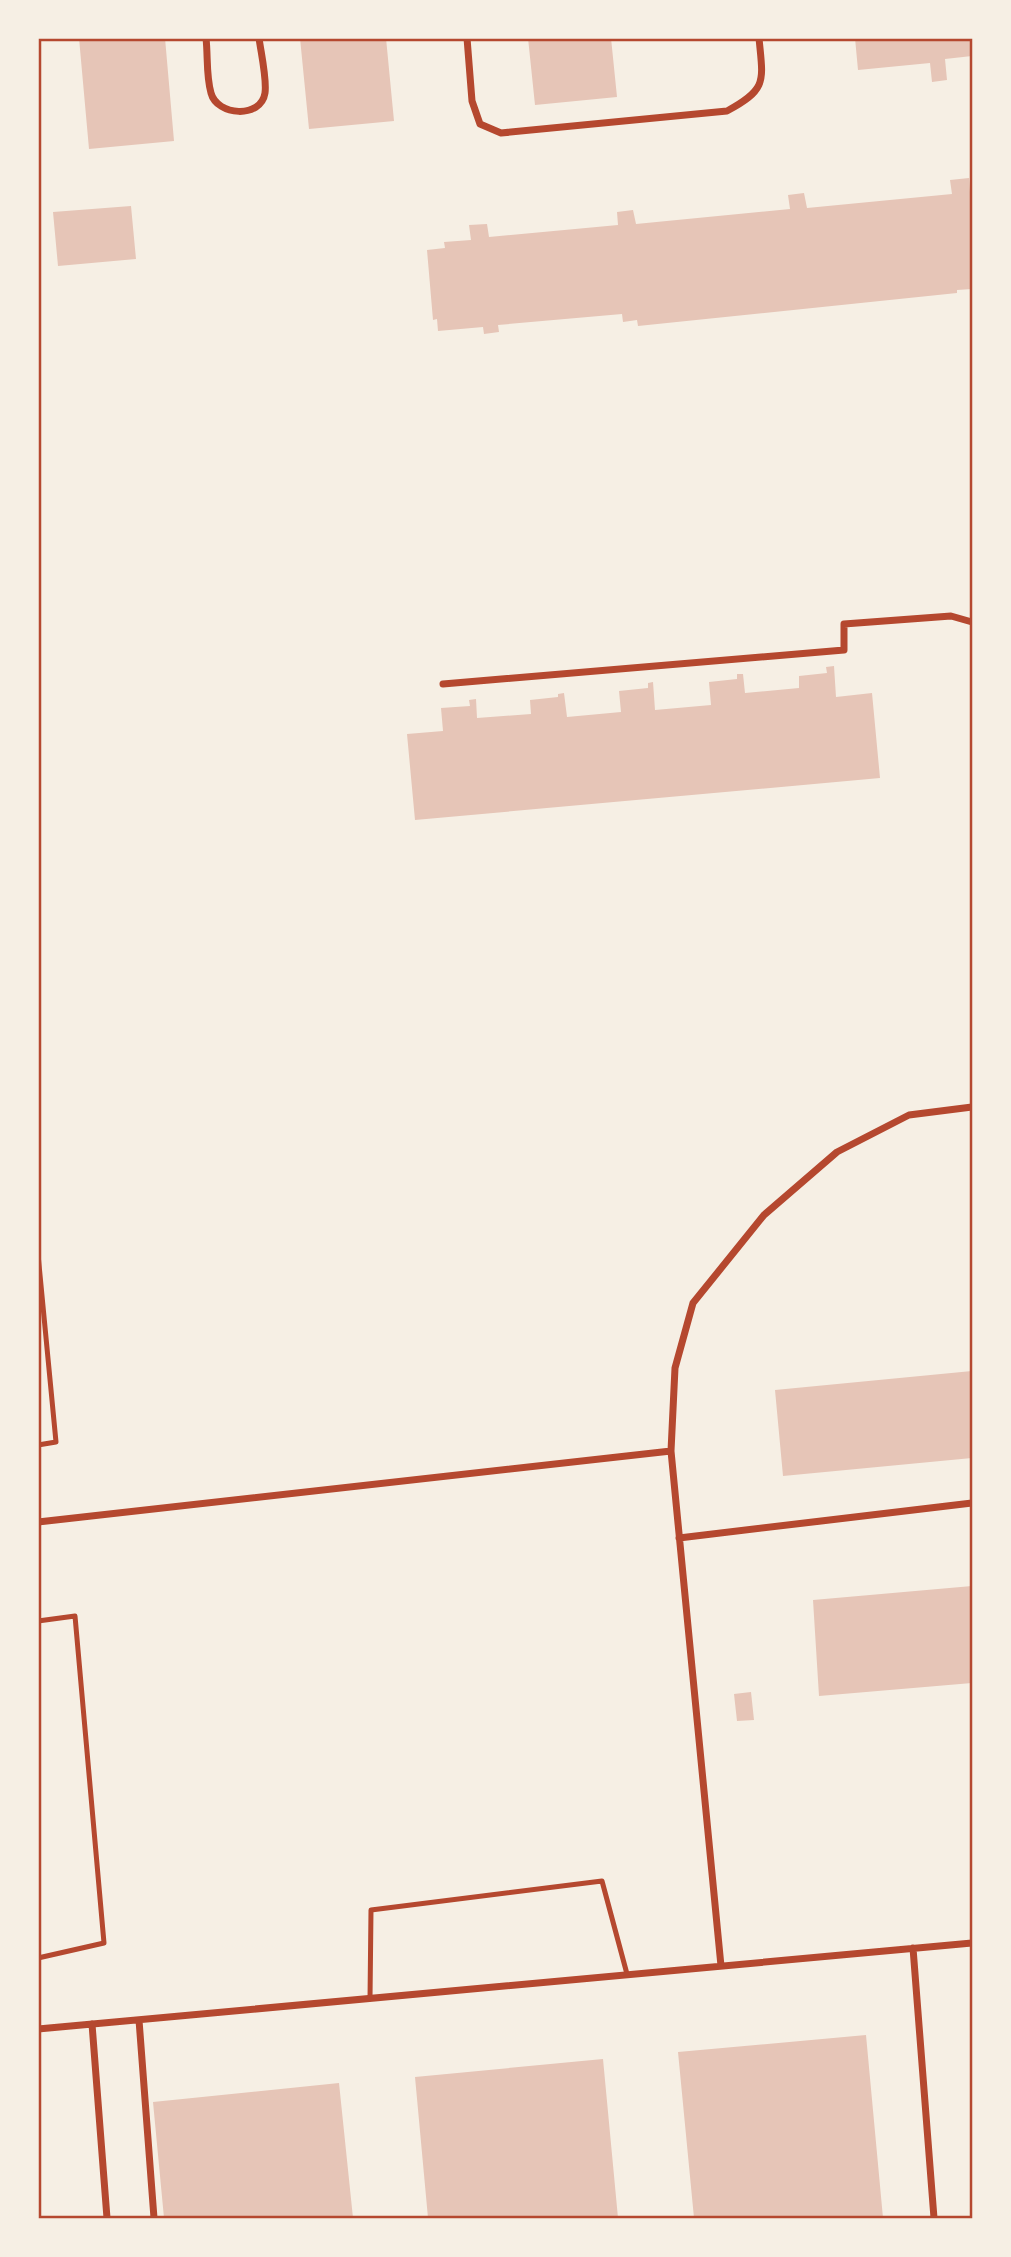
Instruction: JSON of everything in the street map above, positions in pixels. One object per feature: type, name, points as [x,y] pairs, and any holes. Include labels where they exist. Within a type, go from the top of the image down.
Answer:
[{"type":"street","points":[[206,38],[211,96],[220,106],[233,111],[250,111],[260,104],[265,94],[259,38]]},
{"type":"street","points":[[467,38],[472,101],[480,124],[501,133],[727,111],[750,98],[762,77],[759,38]]},
{"type":"street","points":[[443,684],[844,650],[844,624],[951,617],[972,622]]},
{"type":"street","points":[[722,1966],[671,1451],[675,1368],[693,1303],[764,1214],[837,1152],[909,1115],[972,1107]]},
{"type":"street","points":[[38,1522],[671,1451]]},
{"type":"street","points":[[679,1538],[972,1503]]},
{"type":"street","points":[[38,2029],[972,1943]]},
{"type":"street","points":[[913,1948],[934,2218]]},
{"type":"street","points":[[139,2020],[154,2218]]},
{"type":"street","points":[[92,2024],[107,2218]]},
{"type":"lane","points":[[38,1254],[56,1442],[38,1445]]},
{"type":"lane","points":[[38,1621],[75,1616],[104,1944],[38,1958]]},
{"type":"lane","points":[[370,1999],[371,1910],[603,1881],[627,1974]]},
{"type":"building","points":[[79,38],[165,38],[174,141],[89,149]]},
{"type":"building","points":[[300,38],[386,38],[394,121],[309,129]]},
{"type":"building","points":[[528,38],[611,38],[617,97],[535,105]]},
{"type":"building","points":[[855,38],[972,38],[972,56],[945,59],[947,80],[932,82],[930,63],[858,70]]},
{"type":"building","points":[[969,178],[972,192],[972,289],[957,290],[957,293],[638,326],[637,320],[623,322],[622,314],[498,325],[499,332],[484,334],[483,327],[438,331],[437,319],[433,320],[427,250],[445,248],[444,242],[471,240],[469,225],[487,224],[489,237],[618,225],[617,212],[633,210],[636,224],[790,209],[788,195],[804,193],[807,208],[952,194],[950,180]]},
{"type":"building","points":[[131,206],[136,259],[58,266],[53,212]]},
{"type":"building","points":[[834,666],[836,697],[872,693],[880,778],[415,820],[407,734],[443,731],[441,708],[470,706],[469,700],[476,699],[477,718],[531,714],[530,700],[558,697],[558,694],[564,693],[567,717],[621,712],[619,691],[648,688],[648,683],[653,682],[655,710],[711,705],[709,682],[737,679],[737,674],[743,674],[745,693],[799,688],[799,676],[827,673],[826,667]]},
{"type":"building","points":[[972,1371],[972,1458],[783,1476],[775,1390]]},
{"type":"building","points":[[972,1586],[972,1683],[819,1696],[813,1600]]},
{"type":"building","points":[[751,1692],[754,1720],[737,1721],[734,1694]]},
{"type":"building","points":[[866,2035],[883,2218],[694,2218],[678,2052]]},
{"type":"building","points":[[603,2059],[618,2218],[428,2218],[415,2077]]},
{"type":"building","points":[[339,2083],[353,2218],[164,2218],[153,2102]]}]
